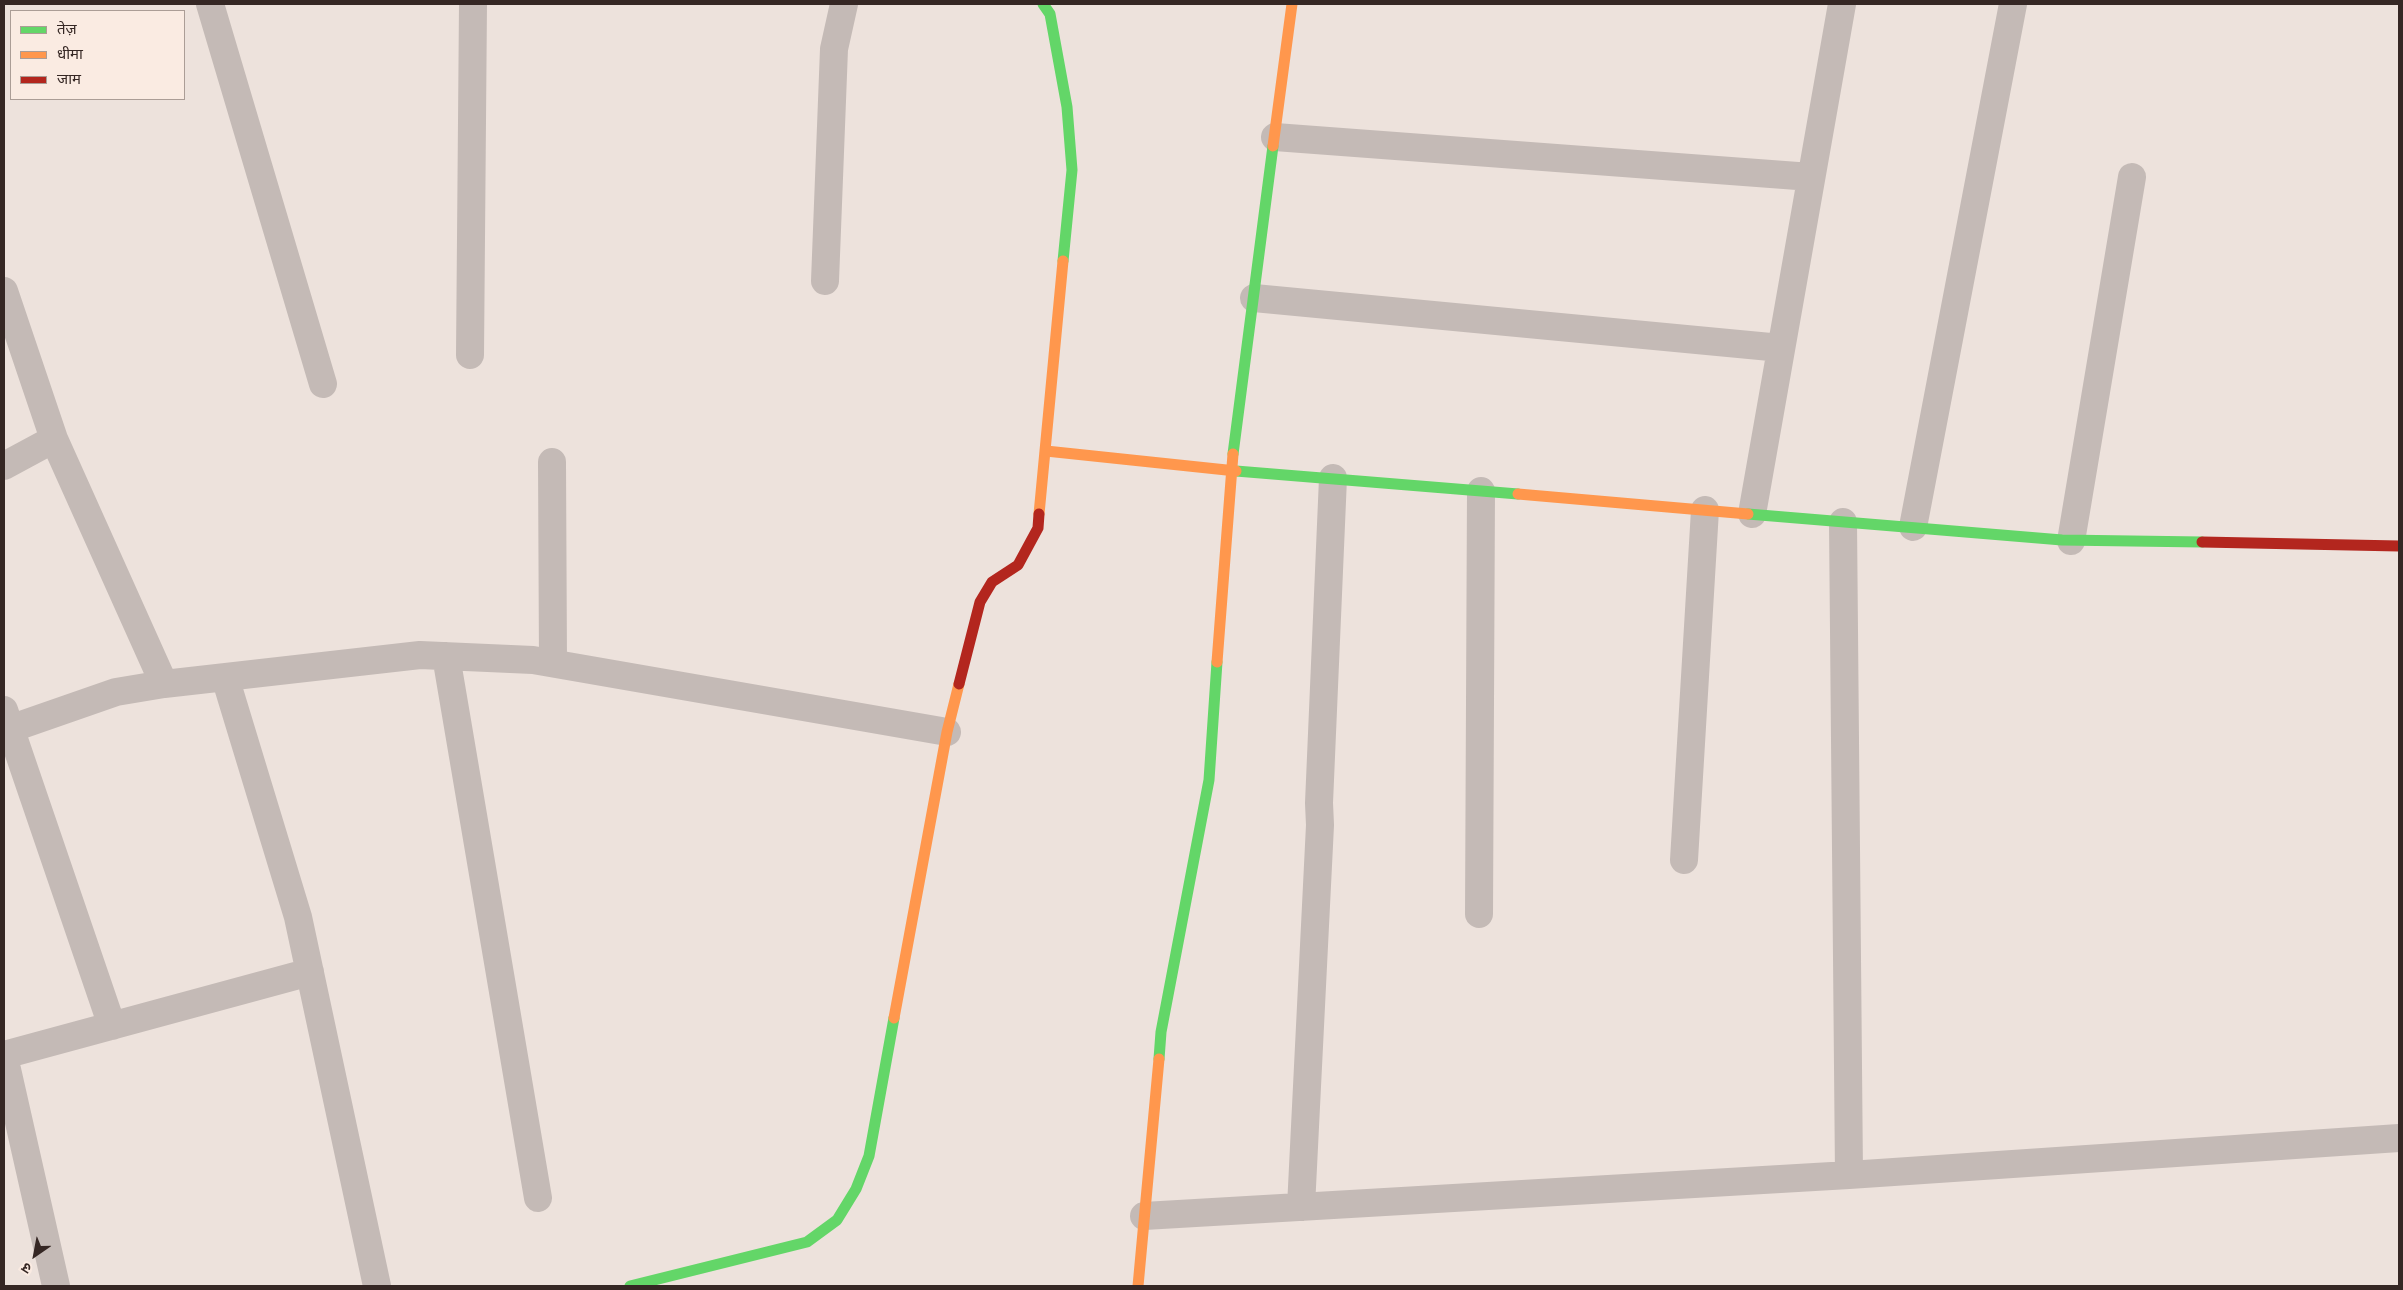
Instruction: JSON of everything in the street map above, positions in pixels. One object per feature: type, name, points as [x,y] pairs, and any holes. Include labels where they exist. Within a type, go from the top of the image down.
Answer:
[{"type":"street","points":[[210,4],[323,384]]},
{"type":"street","points":[[470,355],[473,4]]},
{"type":"street","points":[[825,281],[834,49],[844,4]]},
{"type":"street","points":[[630,1286],[807,1242],[837,1220],[856,1188],[869,1156],[947,732],[980,602],[992,582],[1018,565],[1038,528],[1072,170],[1067,107],[1050,14],[1043,4]]},
{"type":"street","points":[[1138,1286],[1161,1032],[1209,780],[1232,469],[1292,4]]},
{"type":"street","points":[[1752,514],[1842,4]]},
{"type":"street","points":[[1913,527],[2013,4]]},
{"type":"street","points":[[1275,136],[1811,178]]},
{"type":"street","points":[[2071,541],[2132,177]]},
{"type":"street","points":[[4,290],[54,439],[164,684]]},
{"type":"street","points":[[1254,298],[1781,348]]},
{"type":"street","points":[[4,466],[54,439]]},
{"type":"street","points":[[1046,451],[1168,465],[2071,541],[2399,546]]},
{"type":"street","points":[[552,462],[552,663]]},
{"type":"street","points":[[1301,1207],[1320,825],[1333,478]]},
{"type":"street","points":[[1479,914],[1481,491]]},
{"type":"street","points":[[1684,860],[1705,510]]},
{"type":"street","points":[[1843,522],[1849,1175]]},
{"type":"street","points":[[112,1026],[6,723],[116,692],[164,684],[420,655],[552,663],[947,732]]},
{"type":"street","points":[[446,656],[538,1198]]},
{"type":"street","points":[[225,677],[298,917],[377,1286]]},
{"type":"street","points":[[56,1286],[4,1055],[310,972]]},
{"type":"street","points":[[1144,1216],[1849,1175],[2399,1138]]},
{"type":"traffic: fast","points":[[1043,4],[1050,14],[1067,107],[1072,170],[1063,261]]},
{"type":"traffic: fast","points":[[1233,454],[1273,146]]},
{"type":"traffic: fast","points":[[1236,471],[1518,494]]},
{"type":"traffic: fast","points":[[1748,514],[2062,540],[2202,542]]},
{"type":"traffic: fast","points":[[1159,1059],[1161,1032],[1209,780],[1217,662]]},
{"type":"traffic: fast","points":[[630,1286],[807,1242],[837,1220],[856,1189],[869,1156],[894,1018]]},
{"type":"traffic: slow","points":[[1273,146],[1292,4]]},
{"type":"traffic: slow","points":[[1039,514],[1063,261]]},
{"type":"traffic: slow","points":[[1046,451],[1236,471]]},
{"type":"traffic: slow","points":[[1217,662],[1233,454]]},
{"type":"traffic: slow","points":[[1518,494],[1748,514]]},
{"type":"traffic: slow","points":[[894,1018],[947,732],[959,684]]},
{"type":"traffic: slow","points":[[1138,1286],[1159,1059]]},
{"type":"traffic: jam","points":[[959,684],[980,602],[992,582],[1018,565],[1038,528],[1039,514]]},
{"type":"traffic: jam","points":[[2202,542],[2399,546]]}]
